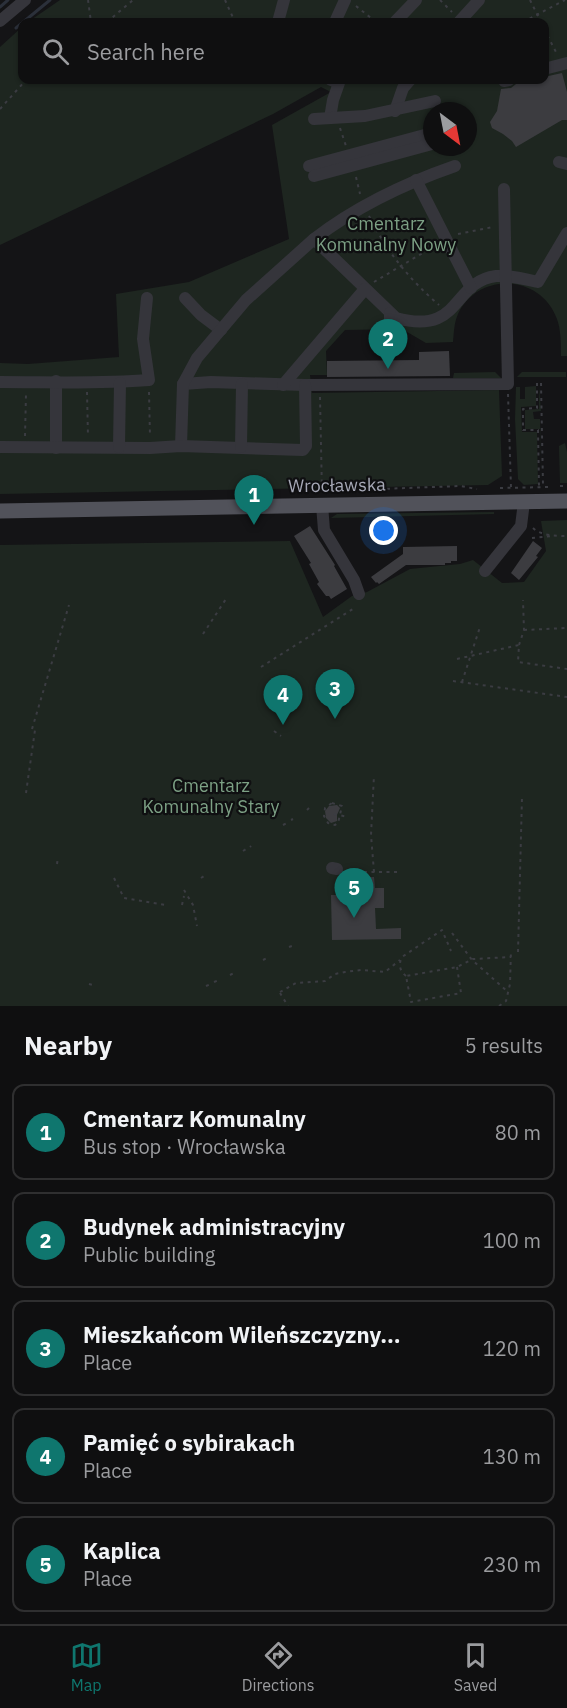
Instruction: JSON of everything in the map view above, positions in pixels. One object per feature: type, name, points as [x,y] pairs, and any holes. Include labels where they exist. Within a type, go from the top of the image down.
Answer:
[{"type":"main road","name":"Wrocławska","points":[[0,511],[322,505],[524,509],[567,501]]},
{"type":"street","points":[[0,21],[25,0]]},
{"type":"street","points":[[279,18],[284,0]]},
{"type":"street","points":[[399,18],[416,0]]},
{"type":"street","points":[[457,18],[479,0]]},
{"type":"street","points":[[338,18],[349,2]]},
{"type":"street","points":[[549,68],[565,64]]},
{"type":"street","points":[[333,118],[336,84]]},
{"type":"street","points":[[395,111],[406,84]]},
{"type":"street","points":[[314,119],[395,111],[435,101]]},
{"type":"street","points":[[312,171],[423,136]]},
{"type":"street","points":[[351,160],[423,146]]},
{"type":"street","points":[[181,446],[183,384],[197,358],[246,300],[335,223],[363,206],[416,180],[455,166]]},
{"type":"street","points":[[416,180],[471,288]]},
{"type":"street","points":[[183,384],[211,382],[283,385],[508,384],[502,280],[505,226],[504,189]]},
{"type":"street","points":[[314,239],[390,313],[396,318],[413,322],[434,320],[449,312],[477,283],[502,280],[538,282],[567,233]]},
{"type":"street","points":[[283,385],[365,289]]},
{"type":"street","points":[[0,382],[120,383],[149,380],[143,339],[147,298]]},
{"type":"street","points":[[185,298],[201,315],[221,330]]},
{"type":"street","points":[[390,313],[390,349]]},
{"type":"street","points":[[56,381],[56,448]]},
{"type":"street","points":[[119,447],[120,383]]},
{"type":"street","points":[[242,384],[242,447]]},
{"type":"street","points":[[0,447],[150,448],[181,446],[274,450],[305,448],[312,385]]},
{"type":"street","points":[[322,505],[324,530],[354,580],[358,594]]},
{"type":"street","points":[[485,571],[521,526],[524,509]]},
{"type":"path","points":[[88,0],[90,18]]},
{"type":"path","points":[[112,18],[133,0]]},
{"type":"path","points":[[225,0],[233,18]]},
{"type":"path","points":[[440,0],[457,18]]},
{"type":"path","points":[[530,0],[539,18]]},
{"type":"path","points":[[531,18],[565,0]]},
{"type":"path","points":[[349,2],[371,18]]},
{"type":"path","points":[[549,37],[565,64]]},
{"type":"path","points":[[0,109],[22,84]]},
{"type":"path","points":[[333,118],[351,160],[363,206],[381,241],[416,285],[449,312]]},
{"type":"path","points":[[365,289],[447,239],[462,233],[505,226]]},
{"type":"path","points":[[149,380],[150,448]]},
{"type":"path","points":[[25,447],[27,382]]},
{"type":"path","points":[[87,383],[88,448]]},
{"type":"path","points":[[537,383],[537,408],[523,409],[523,430],[538,430],[541,487]]},
{"type":"path","points":[[541,383],[541,487]]},
{"type":"path","points":[[508,384],[511,488]]},
{"type":"path","points":[[312,385],[322,505]]},
{"type":"path","points":[[560,486],[567,486]]},
{"type":"path","points":[[498,488],[549,487]]},
{"type":"path","points":[[524,509],[536,531],[556,536]]},
{"type":"path","points":[[532,538],[567,536]]},
{"type":"path","points":[[203,634],[226,599]]},
{"type":"path","points":[[523,600],[524,630],[519,645],[518,662],[567,669]]},
{"type":"path","points":[[26,793],[34,730],[69,605]]},
{"type":"path","points":[[261,667],[356,607]]},
{"type":"path","points":[[462,682],[480,627]]},
{"type":"path","points":[[524,630],[567,628]]},
{"type":"path","points":[[457,658],[519,645]]},
{"type":"path","points":[[453,681],[567,697]]},
{"type":"path","points":[[274,731],[281,736]]},
{"type":"path","points":[[374,775],[371,835],[374,872]]},
{"type":"path","points":[[518,952],[522,797]]},
{"type":"path","points":[[334,803],[342,806],[340,815],[338,823],[333,825],[326,821],[323,813],[326,806],[334,803]]},
{"type":"path","points":[[334,814],[348,818]]},
{"type":"path","points":[[57,864],[58,857]]},
{"type":"path","points":[[338,870],[398,872]]},
{"type":"path","points":[[114,878],[124,898],[165,905]]},
{"type":"path","points":[[184,890],[193,905],[197,926]]},
{"type":"path","points":[[182,905],[184,896]]},
{"type":"path","points":[[288,1006],[280,993],[296,983],[325,981],[335,974],[361,970],[385,972],[407,953],[418,948],[442,930],[451,951]]},
{"type":"path","points":[[452,933],[472,960],[508,992]]},
{"type":"path","points":[[499,1006],[506,1005],[511,950]]},
{"type":"path","points":[[406,976],[457,967],[472,960],[511,957]]},
{"type":"path","points":[[263,960],[267,958]]},
{"type":"path","points":[[400,960],[401,972],[406,976],[411,1002],[461,993],[457,967]]},
{"type":"path","points":[[206,986],[219,980]]},
{"type":"path","points":[[89,984],[96,986]]},
{"type":"path","points":[[422,1000],[423,1006]]},
{"type":"green space","name":"Cmentarz Komunalny Nowy","points":[[60,0],[567,0],[567,356],[561,356],[558,323],[549,304],[538,293],[524,286],[509,283],[480,290],[467,300],[457,317],[453,342],[426,343],[402,329],[345,330],[326,351],[327,375],[310,375],[312,393],[499,390],[502,476],[488,485],[0,494],[0,363],[28,364],[119,357],[116,294],[189,282],[289,239],[272,125],[331,92],[321,87],[273,114],[0,245],[0,47],[18,31],[18,84],[549,84],[549,18],[34,18]]},
{"type":"green space","points":[[495,372],[501,378],[453,378],[454,373]]},
{"type":"green space","points":[[522,372],[566,372],[566,377],[517,377]]},
{"type":"green space","points":[[536,386],[536,406],[521,407],[522,432],[537,432],[538,484],[524,485],[518,479],[516,387],[520,387],[520,399],[525,399],[525,387]]},
{"type":"green space","points":[[539,387],[541,411],[533,412],[534,419],[540,419],[542,484],[540,429],[525,429],[525,410],[539,409]]},
{"type":"green space","points":[[565,443],[567,483],[560,483],[559,446]]},
{"type":"green space","points":[[494,512],[494,514],[331,518],[337,514]]},
{"type":"green space","name":"Cmentarz Komunalny Stary","points":[[567,520],[567,1006],[0,1006],[0,545],[290,541],[323,617],[352,596],[367,592],[410,569],[460,564],[473,560],[502,583],[524,582],[546,551],[541,521]]},
{"type":"building","points":[[562,73],[567,92],[567,120],[562,120],[516,147],[512,141],[492,128],[490,122],[497,111],[501,89],[511,88],[516,84],[549,84],[549,76]]},
{"type":"building","points":[[449,351],[450,376],[327,377],[327,361],[419,360],[419,352]]},
{"type":"building","points":[[310,526],[335,565],[347,589],[331,599],[317,584],[319,582],[309,564],[311,563],[294,536]]},
{"type":"building","points":[[533,541],[542,548],[536,556],[538,557],[519,580],[511,573]]},
{"type":"building","points":[[457,546],[457,561],[445,563],[445,565],[406,565],[379,584],[371,577],[403,554],[403,547]]},
{"type":"building","points":[[337,805],[340,808],[337,821],[331,823],[326,818],[325,811],[329,806]]},
{"type":"building","points":[[374,877],[375,888],[384,888],[384,908],[375,908],[376,929],[401,928],[401,939],[332,940],[331,895],[336,895],[336,891],[343,887],[343,878]]},
{"type":"waterway","points":[[0,7],[8,0]]},
{"type":"waterway","points":[[28,18],[50,0]]},
{"type":"place","name":"Budynek administracyjny","points":[[388,369]]},
{"type":"place","name":"Cmentarz Komunalny","points":[[254,525]]},
{"type":"place","name":"Mieszkańcom Wileńszczyzny...","points":[[335,719]]},
{"type":"place","name":"Pamięć o sybirakach","points":[[283,725]]},
{"type":"place","name":"Kaplica","points":[[354,918]]}]
